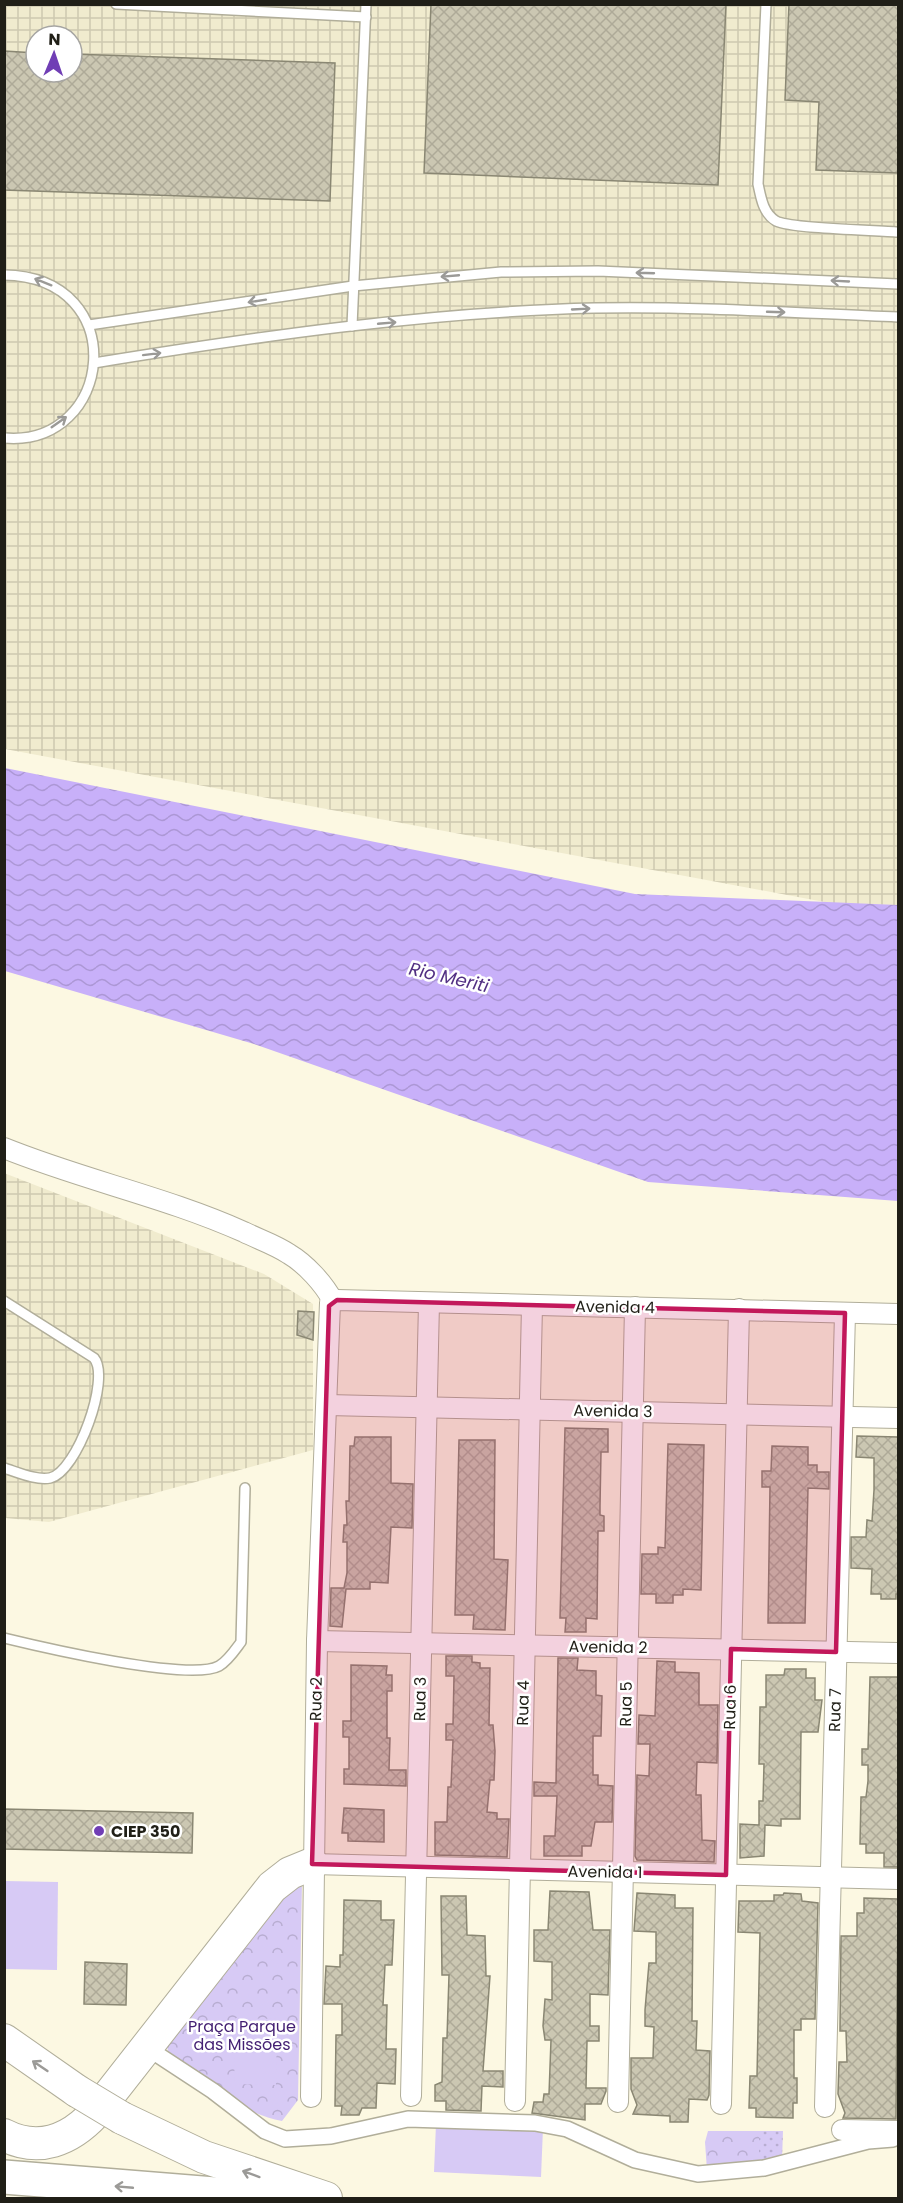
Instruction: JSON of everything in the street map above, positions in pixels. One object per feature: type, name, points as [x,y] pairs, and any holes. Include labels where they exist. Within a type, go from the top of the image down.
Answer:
[{"type":"highway","points":[[4,2135],[19,2142],[38,2144],[56,2141],[80,2129],[272,1887],[290,1873],[312,1864]]},
{"type":"highway","points":[[4,2040],[77,2091],[122,2118],[204,2157],[326,2199]]},
{"type":"highway","points":[[4,2177],[266,2199]]},
{"type":"street","points":[[4,1149],[53,1168],[208,1216],[255,1237],[290,1254],[311,1273],[332,1301]]},
{"type":"street","name":"Avenida 4","points":[[332,1301],[898,1314]]},
{"type":"street","name":"Rua 2","points":[[311,2097],[312,1864],[317,1641],[332,1301]]},
{"type":"street","name":"Rua 3","points":[[411,2096],[429,1303]]},
{"type":"street","name":"Rua 4","points":[[515,2101],[532,1305]]},
{"type":"street","name":"Rua 5","points":[[618,2102],[634,1307]]},
{"type":"street","name":"Rua 6","points":[[721,2104],[739,1309]]},
{"type":"street","name":"Rua 7","points":[[825,2108],[845,1313]]},
{"type":"street","name":"Avenida 3","points":[[327,1405],[898,1418]]},
{"type":"street","name":"Avenida 2","points":[[317,1641],[898,1653]]},
{"type":"street","name":"Avenida 1","points":[[312,1864],[898,1879]]},
{"type":"street","points":[[146,2046],[265,2131],[285,2139],[331,2136],[408,2119],[544,2124],[567,2129],[635,2160],[698,2174],[740,2172],[764,2168],[868,2141],[898,2139]]},
{"type":"street","points":[[842,2130],[898,2131]]},
{"type":"lane","points":[[116,4],[366,16]]},
{"type":"lane","points":[[352,326],[366,4]]},
{"type":"lane","points":[[766,4],[758,184],[763,207],[776,221],[797,225],[898,232]]},
{"type":"lane","points":[[89,325],[353,286],[501,272],[598,271],[898,284]]},
{"type":"lane","points":[[4,276],[31,277],[56,287],[76,303],[89,325],[95,351],[92,378],[81,404],[60,424],[35,436],[4,438]]},
{"type":"lane","points":[[94,363],[352,326],[483,314],[594,308],[684,308],[898,316]]},
{"type":"lane","points":[[4,1301],[94,1358],[100,1373],[89,1422],[79,1446],[58,1475],[44,1479],[4,1468]]},
{"type":"lane","points":[[4,1638],[136,1666],[201,1669],[218,1667],[240,1642],[245,1488]]},
{"type":"highlighted area","points":[[337,1300],[845,1313],[836,1652],[731,1649],[726,1875],[312,1864],[329,1306]]},
{"type":"shaded area","points":[[4,5],[898,5],[898,905],[835,904],[5,749]]},
{"type":"shaded area","points":[[4,1173],[264,1274],[313,1304],[313,1450],[49,1522],[5,1518]]},
{"type":"green space","points":[[5,1881],[58,1882],[57,1970],[5,1969]]},
{"type":"green space","name":"Praça Parque das Missões","points":[[302,1882],[298,2100],[282,2121],[252,2111],[223,2095],[170,2057],[166,2044],[271,1903]]},
{"type":"green space","points":[[236,2018],[277,2019],[276,2085],[234,2084]]},
{"type":"green space","points":[[436,2124],[543,2128],[541,2177],[434,2172]]},
{"type":"green space","points":[[708,2131],[759,2131],[759,2164],[707,2170],[705,2142]]},
{"type":"green space","points":[[759,2131],[783,2131],[782,2160],[759,2164]]},
{"type":"water","name":"Rio Meriti","points":[[5,768],[635,894],[898,905],[898,1201],[648,1182],[254,1044],[5,971]]},
{"type":"building","points":[[431,4],[726,4],[718,185],[424,173]]},
{"type":"building","points":[[789,4],[898,4],[898,173],[816,170],[819,102],[785,100]]},
{"type":"building","points":[[4,51],[24,52],[24,84],[84,84],[84,54],[335,63],[330,201],[4,190]]},
{"type":"building","points":[[298,1311],[314,1312],[313,1340],[297,1335]]},
{"type":"building","points":[[565,1428],[608,1429],[608,1452],[601,1452],[600,1515],[604,1516],[604,1531],[598,1531],[597,1619],[586,1618],[586,1632],[565,1632],[566,1618],[560,1618]]},
{"type":"building","points":[[857,1436],[898,1437],[898,1594],[896,1594],[896,1599],[881,1599],[881,1594],[871,1594],[872,1569],[851,1568],[851,1537],[866,1537],[867,1520],[872,1521],[874,1490],[874,1458],[856,1457]]},
{"type":"building","points":[[355,1437],[391,1437],[391,1483],[413,1484],[412,1528],[391,1527],[388,1583],[370,1582],[370,1589],[346,1589],[342,1627],[330,1626],[331,1588],[344,1588],[347,1573],[347,1542],[343,1542],[344,1525],[347,1525],[346,1501],[349,1501],[350,1446],[354,1446]]},
{"type":"building","points":[[459,1440],[495,1440],[494,1559],[508,1560],[505,1630],[473,1629],[474,1615],[455,1615]]},
{"type":"building","points":[[668,1444],[704,1445],[701,1590],[683,1589],[683,1595],[673,1595],[673,1603],[656,1603],[656,1594],[641,1594],[642,1554],[658,1554],[658,1547],[665,1548]]},
{"type":"building","points":[[772,1446],[808,1447],[808,1465],[817,1465],[817,1472],[829,1472],[829,1489],[808,1488],[805,1623],[768,1623],[770,1487],[762,1487],[762,1471],[771,1471]]},
{"type":"building","points":[[446,1656],[472,1656],[472,1662],[480,1663],[480,1668],[490,1668],[489,1725],[493,1725],[495,1751],[494,1780],[490,1780],[487,1812],[497,1813],[497,1819],[509,1819],[507,1857],[435,1855],[435,1822],[447,1822],[448,1787],[451,1787],[453,1740],[446,1740],[446,1724],[453,1724],[454,1676],[446,1676]]},
{"type":"building","points":[[558,1658],[578,1658],[577,1670],[596,1671],[596,1695],[602,1696],[601,1736],[593,1736],[593,1775],[598,1775],[598,1785],[613,1786],[612,1822],[595,1822],[591,1846],[582,1846],[582,1856],[544,1856],[544,1836],[555,1836],[557,1796],[534,1796],[534,1782],[556,1783]]},
{"type":"building","points":[[657,1661],[675,1662],[675,1672],[699,1673],[699,1705],[718,1705],[717,1763],[697,1762],[696,1795],[701,1795],[702,1840],[715,1841],[714,1862],[637,1860],[635,1856],[637,1775],[649,1776],[650,1744],[638,1744],[639,1715],[655,1716]]},
{"type":"building","points":[[351,1665],[387,1666],[386,1675],[392,1675],[392,1691],[387,1691],[387,1738],[390,1738],[389,1770],[406,1770],[406,1786],[344,1784],[344,1769],[349,1769],[349,1737],[343,1737],[343,1721],[351,1721]]},
{"type":"building","points":[[785,1669],[806,1669],[806,1678],[815,1678],[815,1700],[822,1700],[818,1732],[801,1732],[800,1819],[781,1819],[781,1826],[765,1825],[764,1856],[740,1858],[740,1824],[759,1825],[759,1801],[763,1801],[764,1764],[759,1764],[760,1707],[766,1707],[766,1675],[784,1675]]},
{"type":"building","points":[[870,1677],[898,1677],[898,1867],[884,1867],[884,1853],[866,1853],[866,1844],[860,1844],[861,1797],[866,1797],[868,1781],[868,1765],[862,1765],[862,1749],[868,1749]]},
{"type":"building","points":[[344,1808],[384,1810],[384,1842],[348,1841],[348,1833],[342,1833]]},
{"type":"building","name":"CIEP 350","points":[[4,1809],[193,1813],[192,1853],[4,1849]]},
{"type":"building","points":[[550,1891],[589,1892],[593,1930],[610,1930],[608,1995],[590,1994],[590,2026],[599,2026],[599,2041],[587,2041],[586,2088],[606,2088],[606,2091],[601,2104],[585,2104],[585,2120],[532,2113],[534,2102],[543,2102],[544,2094],[549,2094],[551,2040],[545,2040],[543,2026],[545,1999],[552,2000],[552,1962],[534,1961],[534,1930],[548,1930]]},
{"type":"building","points":[[637,1893],[675,1895],[675,1908],[693,1908],[692,2021],[697,2021],[696,2050],[710,2051],[709,2095],[707,2100],[689,2099],[688,2122],[670,2122],[670,2116],[633,2114],[637,2105],[631,2089],[631,2058],[653,2058],[654,2027],[645,2026],[645,2010],[649,1963],[656,1963],[656,1932],[634,1931]]},
{"type":"building","points":[[801,1894],[802,1901],[818,1903],[815,2019],[801,2019],[801,2030],[794,2030],[794,2078],[797,2078],[797,2103],[793,2103],[793,2118],[756,2117],[756,2108],[749,2108],[750,2076],[757,2076],[760,1933],[738,1932],[739,1901],[774,1901],[774,1895]]},
{"type":"building","points":[[441,1896],[466,1896],[467,1935],[485,1936],[486,1976],[490,1976],[483,2071],[503,2071],[503,2087],[482,2086],[481,2111],[446,2110],[446,2101],[435,2101],[435,2085],[442,2082],[443,2038],[447,2038],[449,1975],[442,1975]]},
{"type":"building","points":[[864,1898],[898,1899],[896,2119],[843,2118],[845,2113],[838,2094],[839,2062],[847,2062],[846,2031],[840,2031],[841,1936],[857,1936],[857,1913],[864,1913]]},
{"type":"building","points":[[344,1900],[381,1901],[381,1920],[394,1920],[392,1965],[385,1965],[383,2005],[387,2005],[386,2049],[396,2049],[395,2084],[377,2083],[376,2108],[362,2108],[359,2115],[341,2115],[342,2106],[335,2106],[336,2035],[342,2035],[342,2004],[324,2004],[326,1966],[340,1967],[340,1955],[343,1955]]},
{"type":"building","points":[[85,1962],[127,1964],[126,2005],[84,2004]]},
{"type":"place","name":"CIEP 350","points":[[99,1831]]}]
